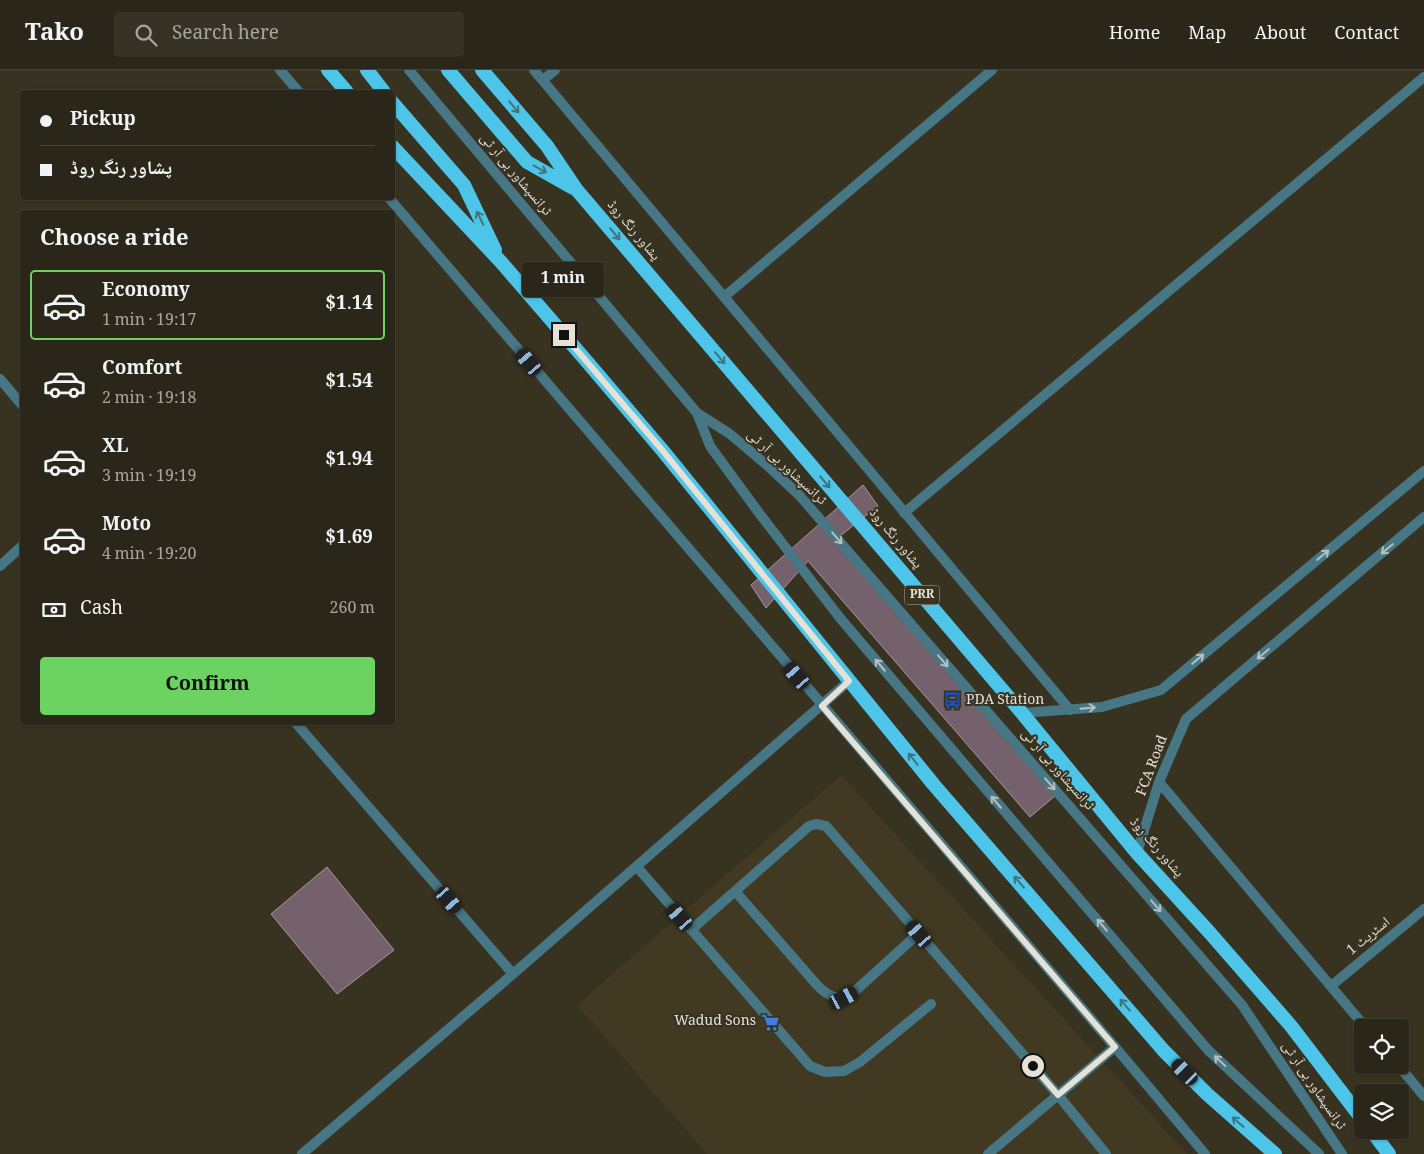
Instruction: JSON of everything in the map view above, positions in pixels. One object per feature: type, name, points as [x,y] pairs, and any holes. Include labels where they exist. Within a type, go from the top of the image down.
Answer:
[{"type":"highway","points":[[328,70],[345,90]]},
{"type":"highway","points":[[367,70],[382,90]]},
{"type":"highway","points":[[448,70],[527,162],[576,189]]},
{"type":"highway","name":"پشاور رنگ روڈ","points":[[482,70],[547,146],[576,189],[1022,713],[1137,853],[1291,1026],[1354,1109]]},
{"type":"highway","points":[[395,105],[464,185],[501,262]]},
{"type":"highway","points":[[395,149],[501,262],[663,451],[934,785],[1164,1051],[1207,1094],[1275,1154]]},
{"type":"highway","points":[[1378,1139],[1390,1154]]},
{"type":"street","points":[[280,70],[297,90]]},
{"type":"street","name":"ٹرانسپشاور بی آر ٹی","points":[[409,70],[697,413],[730,434],[800,495],[1242,1005],[1342,1154]]},
{"type":"street","points":[[534,70],[1070,710]]},
{"type":"street","points":[[543,80],[555,70]]},
{"type":"street","points":[[724,297],[992,70]]},
{"type":"street","points":[[904,513],[1424,77]]},
{"type":"street","points":[[391,200],[1205,1154]]},
{"type":"street","points":[[0,379],[20,403]]},
{"type":"street","name":"ٹرانسپشاور بی آر ٹی","points":[[697,413],[710,446],[758,513],[840,618],[1208,1050],[1319,1154]]},
{"type":"street","points":[[1022,713],[1102,707],[1161,690],[1424,471]]},
{"type":"street","name":"FCA Road","points":[[1137,853],[1159,782],[1186,719],[1424,517]]},
{"type":"street","points":[[0,566],[20,548]]},
{"type":"street","points":[[302,1154],[637,867],[849,681]]},
{"type":"street","points":[[299,725],[513,974]]},
{"type":"street","points":[[1159,782],[1358,1019]]},
{"type":"street","points":[[691,930],[809,826],[816,824],[826,826],[1058,1095],[1106,1154]]},
{"type":"street","points":[[637,867],[810,1066],[825,1072],[844,1071],[860,1062],[931,1004]]},
{"type":"street","points":[[735,891],[816,985],[825,993],[836,998],[844,998],[854,992],[919,934]]},
{"type":"street","name":"اسٹریٹ 1","points":[[1331,986],[1424,909]]},
{"type":"street","points":[[988,1154],[1115,1047]]},
{"type":"street","points":[[1406,1074],[1424,1096]]},
{"type":"shaded area","points":[[841,775],[1187,1154],[707,1154],[577,1005]]},
{"type":"building","name":"PDA Station","points":[[863,485],[878,506],[835,540],[1056,795],[1030,817],[808,561],[766,608],[751,585]]},
{"type":"building","points":[[327,867],[394,950],[337,994],[271,914]]},
{"type":"place","name":"PDA Station","points":[[952,701]]},
{"type":"place","name":"Wadud Sons","points":[[770,1022]]},
{"type":"route","points":[[564,335],[663,451],[849,681],[822,706],[1115,1047],[1058,1095],[1033,1066]]}]
